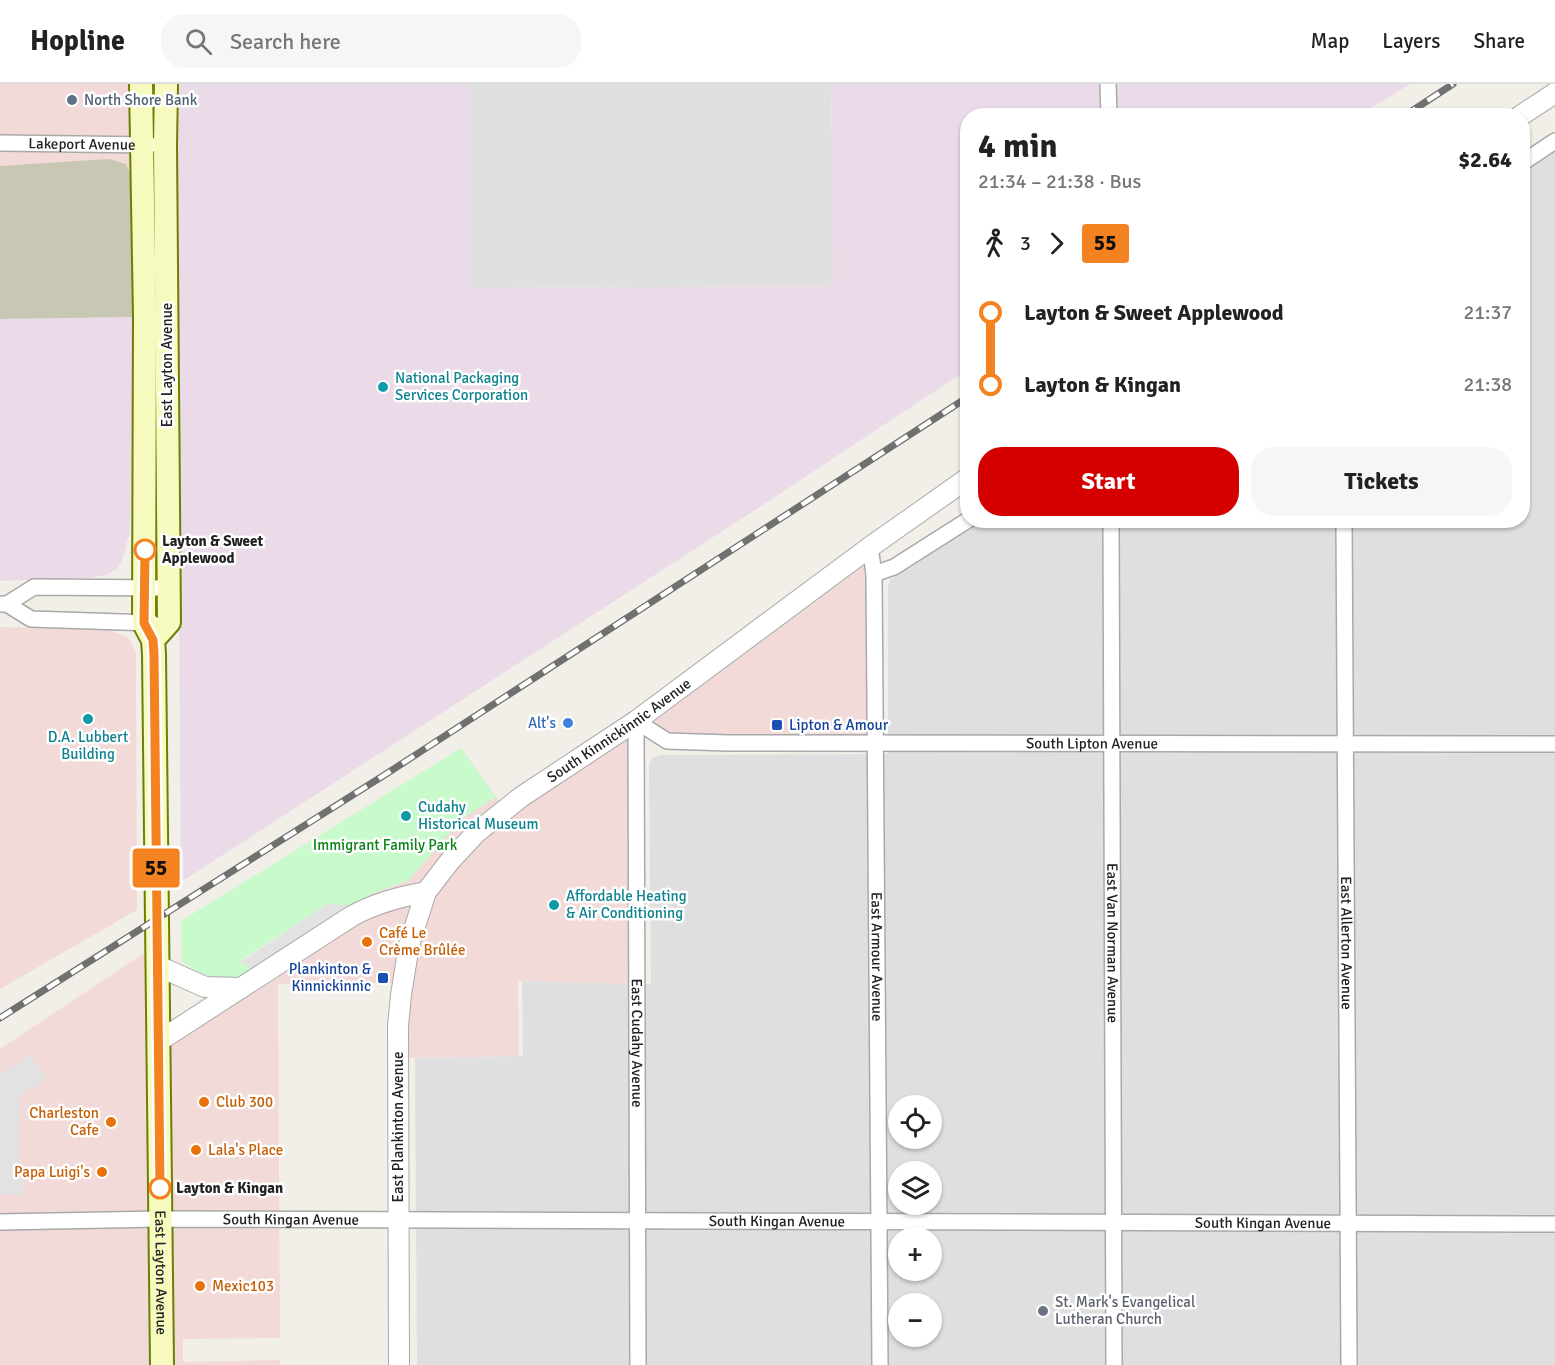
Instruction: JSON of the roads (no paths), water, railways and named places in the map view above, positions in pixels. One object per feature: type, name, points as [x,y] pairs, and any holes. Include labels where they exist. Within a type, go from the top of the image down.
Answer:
[{"type":"main road","name":"East Layton Avenue","points":[[141,84],[154,145],[169,588],[169,622],[149,631]]},
{"type":"main road","name":"East Layton Avenue","points":[[162,1365],[158,966],[149,631],[145,586],[154,145],[166,84]]},
{"type":"street","points":[[1108,84],[1109,108]]},
{"type":"street","points":[[1530,109],[1555,93]]},
{"type":"street","points":[[1530,158],[1555,141]]},
{"type":"street","name":"Lakeport Avenue","points":[[0,143],[154,145]]},
{"type":"street","name":"South Kinnickinnic Avenue","points":[[426,892],[476,832],[521,797],[636,721],[870,547],[960,484]]},
{"type":"street","points":[[874,574],[894,567],[960,525]]},
{"type":"street","name":"East Van Norman Avenue","points":[[1111,528],[1114,1365]]},
{"type":"street","name":"East Allerton Avenue","points":[[1344,528],[1349,1365]]},
{"type":"street","name":"East Armour Avenue","points":[[870,547],[874,574],[880,1365]]},
{"type":"street","points":[[3,604],[34,587],[145,586],[169,588]]},
{"type":"street","points":[[3,604],[31,619],[149,631]]},
{"type":"street","name":"South Lipton Avenue","points":[[636,721],[668,741],[728,743],[1555,744]]},
{"type":"street","name":"East Cudahy Avenue","points":[[636,721],[638,1365]]},
{"type":"street","points":[[159,1041],[329,930],[366,909],[395,898],[426,892]]},
{"type":"street","name":"East Plankinton Avenue","points":[[399,1365],[398,1026],[409,945],[426,892]]},
{"type":"street","points":[[158,966],[205,987],[241,988]]},
{"type":"street","name":"South Kingan Avenue","points":[[0,1222],[160,1219],[1555,1224]]},
{"type":"railway","points":[[1416,108],[1453,84]]},
{"type":"railway","points":[[0,1018],[386,774],[960,402]]},
{"type":"place","name":"North Shore Bank","points":[[72,100]]},
{"type":"place","name":"National Packaging Services Corporation","points":[[383,387]]},
{"type":"place","name":"Layton & Sweet Applewood","points":[[145,550]]},
{"type":"place","name":"D.A. Lubbert Building","points":[[88,719]]},
{"type":"place","name":"Alt's","points":[[568,723]]},
{"type":"place","name":"Lipton & Amour","points":[[777,725]]},
{"type":"place","name":"Cudahy Historical Museum","points":[[406,816]]},
{"type":"place","name":"Affordable Heating & Air Conditioning","points":[[554,905]]},
{"type":"place","name":"Café Le Crème Brûlée","points":[[367,942]]},
{"type":"place","name":"Plankinton & Kinnickinnic","points":[[383,978]]},
{"type":"place","name":"Club 300","points":[[204,1102]]},
{"type":"place","name":"Charleston Cafe","points":[[111,1122]]},
{"type":"place","name":"Lala's Place","points":[[196,1150]]},
{"type":"place","name":"Papa Luigi's","points":[[102,1172]]},
{"type":"place","name":"Layton & Kingan","points":[[160,1188]]},
{"type":"place","name":"Mexic103","points":[[200,1286]]},
{"type":"place","name":"St. Mark's Evangelical Lutheran Church","points":[[1043,1311]]},
{"type":"park label","name":"Immigrant Family Park","points":[[385,845]]}]
